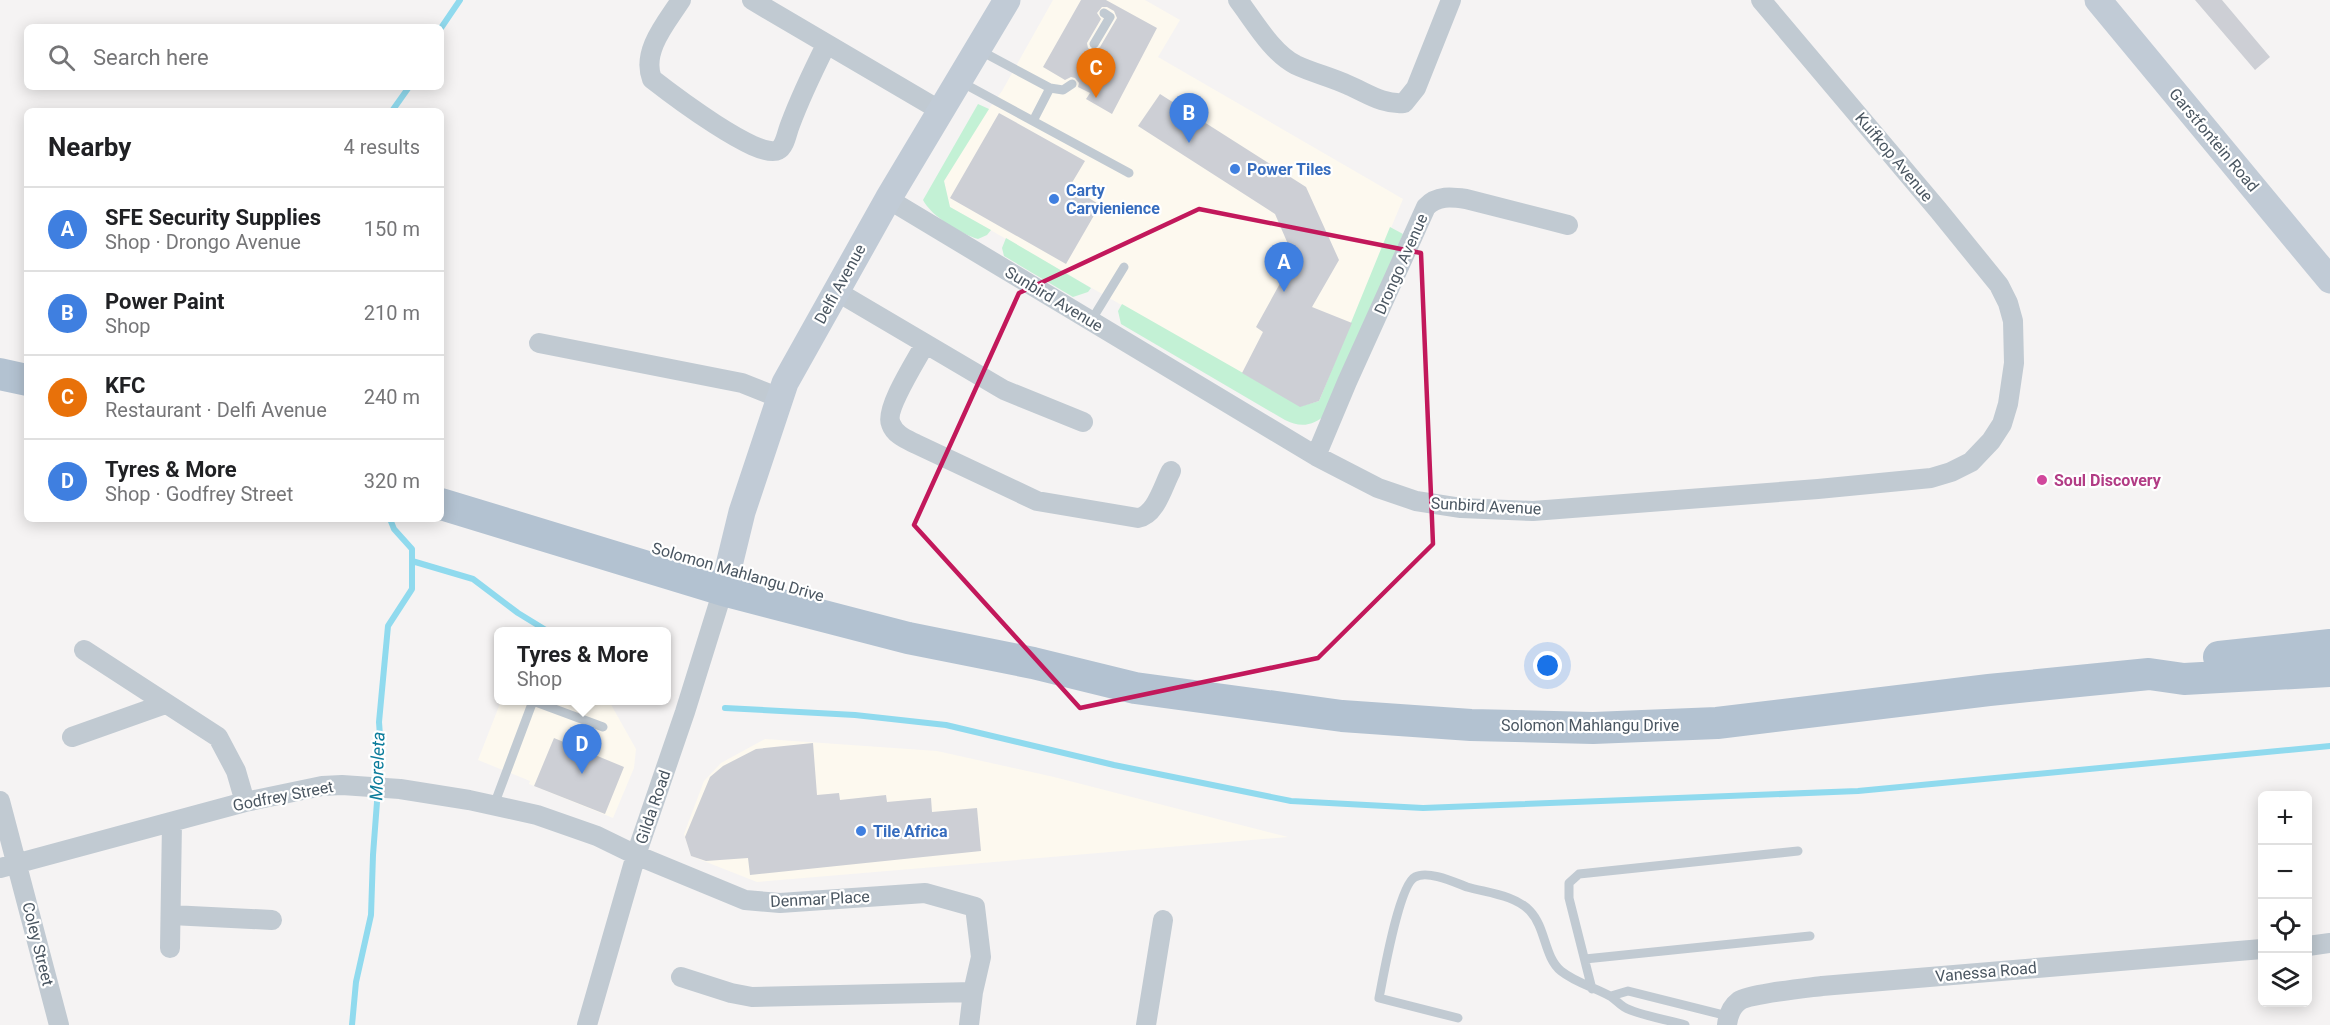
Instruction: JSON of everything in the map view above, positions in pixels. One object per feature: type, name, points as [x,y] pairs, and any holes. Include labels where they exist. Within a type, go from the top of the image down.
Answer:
[{"type":"main road","points":[[0,374],[24,379]]},
{"type":"main road","name":"Solomon Mahlangu Drive","points":[[444,488],[588,526],[725,580]]},
{"type":"main road","name":"Solomon Mahlangu Drive","points":[[444,505],[725,580],[903,619],[1033,663],[1135,688],[1342,716],[1470,725],[1593,728],[1717,723],[1989,690],[2149,674],[2184,679],[2330,671]]},
{"type":"main road","name":"Solomon Mahlangu Drive","points":[[2149,674],[2164,666],[2179,662],[2330,645]]},
{"type":"street","points":[[681,0],[657,39],[649,58],[648,69],[652,79],[736,138],[758,149],[770,152],[778,151],[782,147],[826,45]]},
{"type":"street","points":[[752,0],[940,111]]},
{"type":"street","name":"Delfi Avenue","points":[[725,580],[742,512],[785,382],[888,199],[1007,0]]},
{"type":"street","points":[[1238,0],[1261,33],[1295,64],[1384,102],[1396,104],[1404,103],[1416,88],[1451,0]]},
{"type":"street","name":"Kuifkop Avenue","points":[[1761,0],[1940,211],[1999,285],[2008,303],[2013,321]]},
{"type":"street","name":"Garstfontein Road","points":[[2098,0],[2330,280]]},
{"type":"street","name":"Drongo Avenue","points":[[1316,456],[1426,207],[1431,202],[1451,197],[1466,199],[1568,225]]},
{"type":"street","name":"Sunbird Avenue","points":[[888,199],[1316,456],[1378,488],[1416,501],[1461,508],[1533,511],[1818,489],[1931,478],[1951,472],[1971,462],[1991,441],[2002,424],[2013,384],[2013,321]]},
{"type":"street","points":[[836,291],[1004,390],[1083,422]]},
{"type":"street","points":[[538,343],[742,383],[780,398]]},
{"type":"street","points":[[925,344],[890,409],[889,422],[897,434],[916,444],[1037,501],[1138,518],[1146,517],[1151,511],[1171,471]]},
{"type":"street","name":"Gilda Road","points":[[587,1025],[636,855],[686,712],[725,580]]},
{"type":"street","points":[[84,650],[218,737],[236,771],[245,802]]},
{"type":"street","points":[[72,737],[165,704]]},
{"type":"street","name":"Godfrey Street","points":[[9,865],[245,802],[322,786],[342,785],[400,789],[494,806],[568,825],[636,855]]},
{"type":"street","name":"Coley Street","points":[[0,801],[9,865],[59,1025]]},
{"type":"street","points":[[170,948],[172,822]]},
{"type":"street","name":"Denmar Place","points":[[636,855],[745,900],[762,902],[848,899],[925,893],[975,907],[981,957],[973,992]]},
{"type":"street","points":[[171,915],[272,921]]},
{"type":"street","points":[[1146,1025],[1163,920]]},
{"type":"street","points":[[2312,945],[2330,943]]},
{"type":"street","name":"Vanessa Road","points":[[1727,1021],[1732,1008],[1741,999],[1813,987],[2258,949]]},
{"type":"street","points":[[681,977],[731,993],[752,997],[973,992],[969,1025]]},
{"type":"lane","points":[[1094,44],[1110,16],[1104,13]]},
{"type":"lane","points":[[977,49],[1050,88],[1063,90],[1072,84]]},
{"type":"lane","points":[[958,81],[1129,173]]},
{"type":"lane","points":[[1033,121],[1050,88]]},
{"type":"lane","points":[[1091,321],[1124,267]]},
{"type":"lane","points":[[494,806],[532,705]]},
{"type":"lane","points":[[544,705],[603,727]]},
{"type":"lane","points":[[1592,989],[1569,898],[1569,883],[1579,874],[1798,852]]},
{"type":"lane","points":[[1458,1018],[1379,998],[1389,947],[1406,888],[1417,876],[1436,877],[1511,899],[1523,905],[1539,922],[1553,962],[1559,969],[1592,989],[1611,996],[1625,1008],[1686,1025]]},
{"type":"lane","points":[[1585,959],[1810,936]]},
{"type":"lane","points":[[1611,996],[1628,991],[1645,994],[1727,1021]]},
{"type":"highlighted area","points":[[1199,209],[1421,253],[1433,544],[1318,658],[1080,708],[914,525],[1019,293]]},
{"type":"shaded area","points":[[1053,0],[1145,0],[1180,20],[1158,57],[1403,199],[1319,401],[1300,407],[950,207],[944,181],[982,118],[1002,91]]},
{"type":"shaded area","points":[[499,705],[611,705],[636,749],[634,768],[613,818],[529,784],[530,781],[478,760]]},
{"type":"shaded area","points":[[765,739],[937,751],[1054,777],[1288,837],[757,882],[691,856],[684,834],[704,781],[721,763]]},
{"type":"green space","points":[[978,104],[989,109],[944,181],[950,207],[991,230],[987,235],[978,239],[947,224],[923,200]]},
{"type":"green space","points":[[1390,227],[1403,234],[1326,414],[1312,423],[1301,425],[1285,420],[1121,324],[1118,311],[1122,304],[1301,406],[1319,401]]},
{"type":"green space","points":[[1006,238],[1091,288],[1088,292],[1073,297],[1004,256],[1002,248]]},
{"type":"building","points":[[1081,0],[1106,0],[1157,28],[1112,114],[1086,99],[1090,93],[1078,87],[1079,83],[1075,78],[1065,80],[1043,67]],"holes":[[[1102,7],[1114,11],[1117,18],[1100,47],[1093,51],[1088,48],[1087,43],[1101,19],[1097,13]]]},
{"type":"building","points":[[2195,0],[2222,0],[2270,57],[2255,70]]},
{"type":"building","points":[[1160,94],[1306,187],[1339,260],[1312,307],[1352,323],[1319,401],[1300,407],[1242,373],[1263,332],[1256,327],[1294,258],[1275,214],[1138,126]]},
{"type":"building","points":[[999,113],[1085,161],[1070,186],[1100,205],[1066,264],[950,198]]},
{"type":"building","points":[[554,738],[624,767],[605,814],[534,786]]},
{"type":"building","points":[[813,743],[817,795],[839,793],[840,800],[886,795],[887,802],[931,798],[932,812],[977,808],[981,851],[750,875],[748,858],[706,861],[691,856],[685,837],[710,777],[723,766],[756,749]]},
{"type":"waterway","name":"Moreleta","points":[[444,24],[460,0]]},
{"type":"waterway","name":"Moreleta","points":[[394,108],[407,90]]},
{"type":"waterway","name":"Moreleta","points":[[352,1025],[356,982],[371,915],[381,749],[379,722],[388,626],[412,589],[412,549],[394,529],[391,522]]},
{"type":"waterway","points":[[412,561],[473,579],[541,627]]},
{"type":"waterway","points":[[725,708],[855,715],[946,725],[1114,765],[1291,801],[1423,808],[1858,791],[2330,746]]},
{"type":"place","name":"KFC","points":[[1096,98]]},
{"type":"place","name":"Power Paint","points":[[1189,143]]},
{"type":"place","name":"Power Tiles","points":[[1235,169]]},
{"type":"place","name":"Carty Carvienience","points":[[1054,199]]},
{"type":"place","name":"SFE Security Supplies","points":[[1284,292]]},
{"type":"place","name":"Soul Discovery","points":[[2042,480]]},
{"type":"place","name":"Tyres & More","points":[[582,774]]},
{"type":"place","name":"Tile Africa","points":[[861,831]]}]
